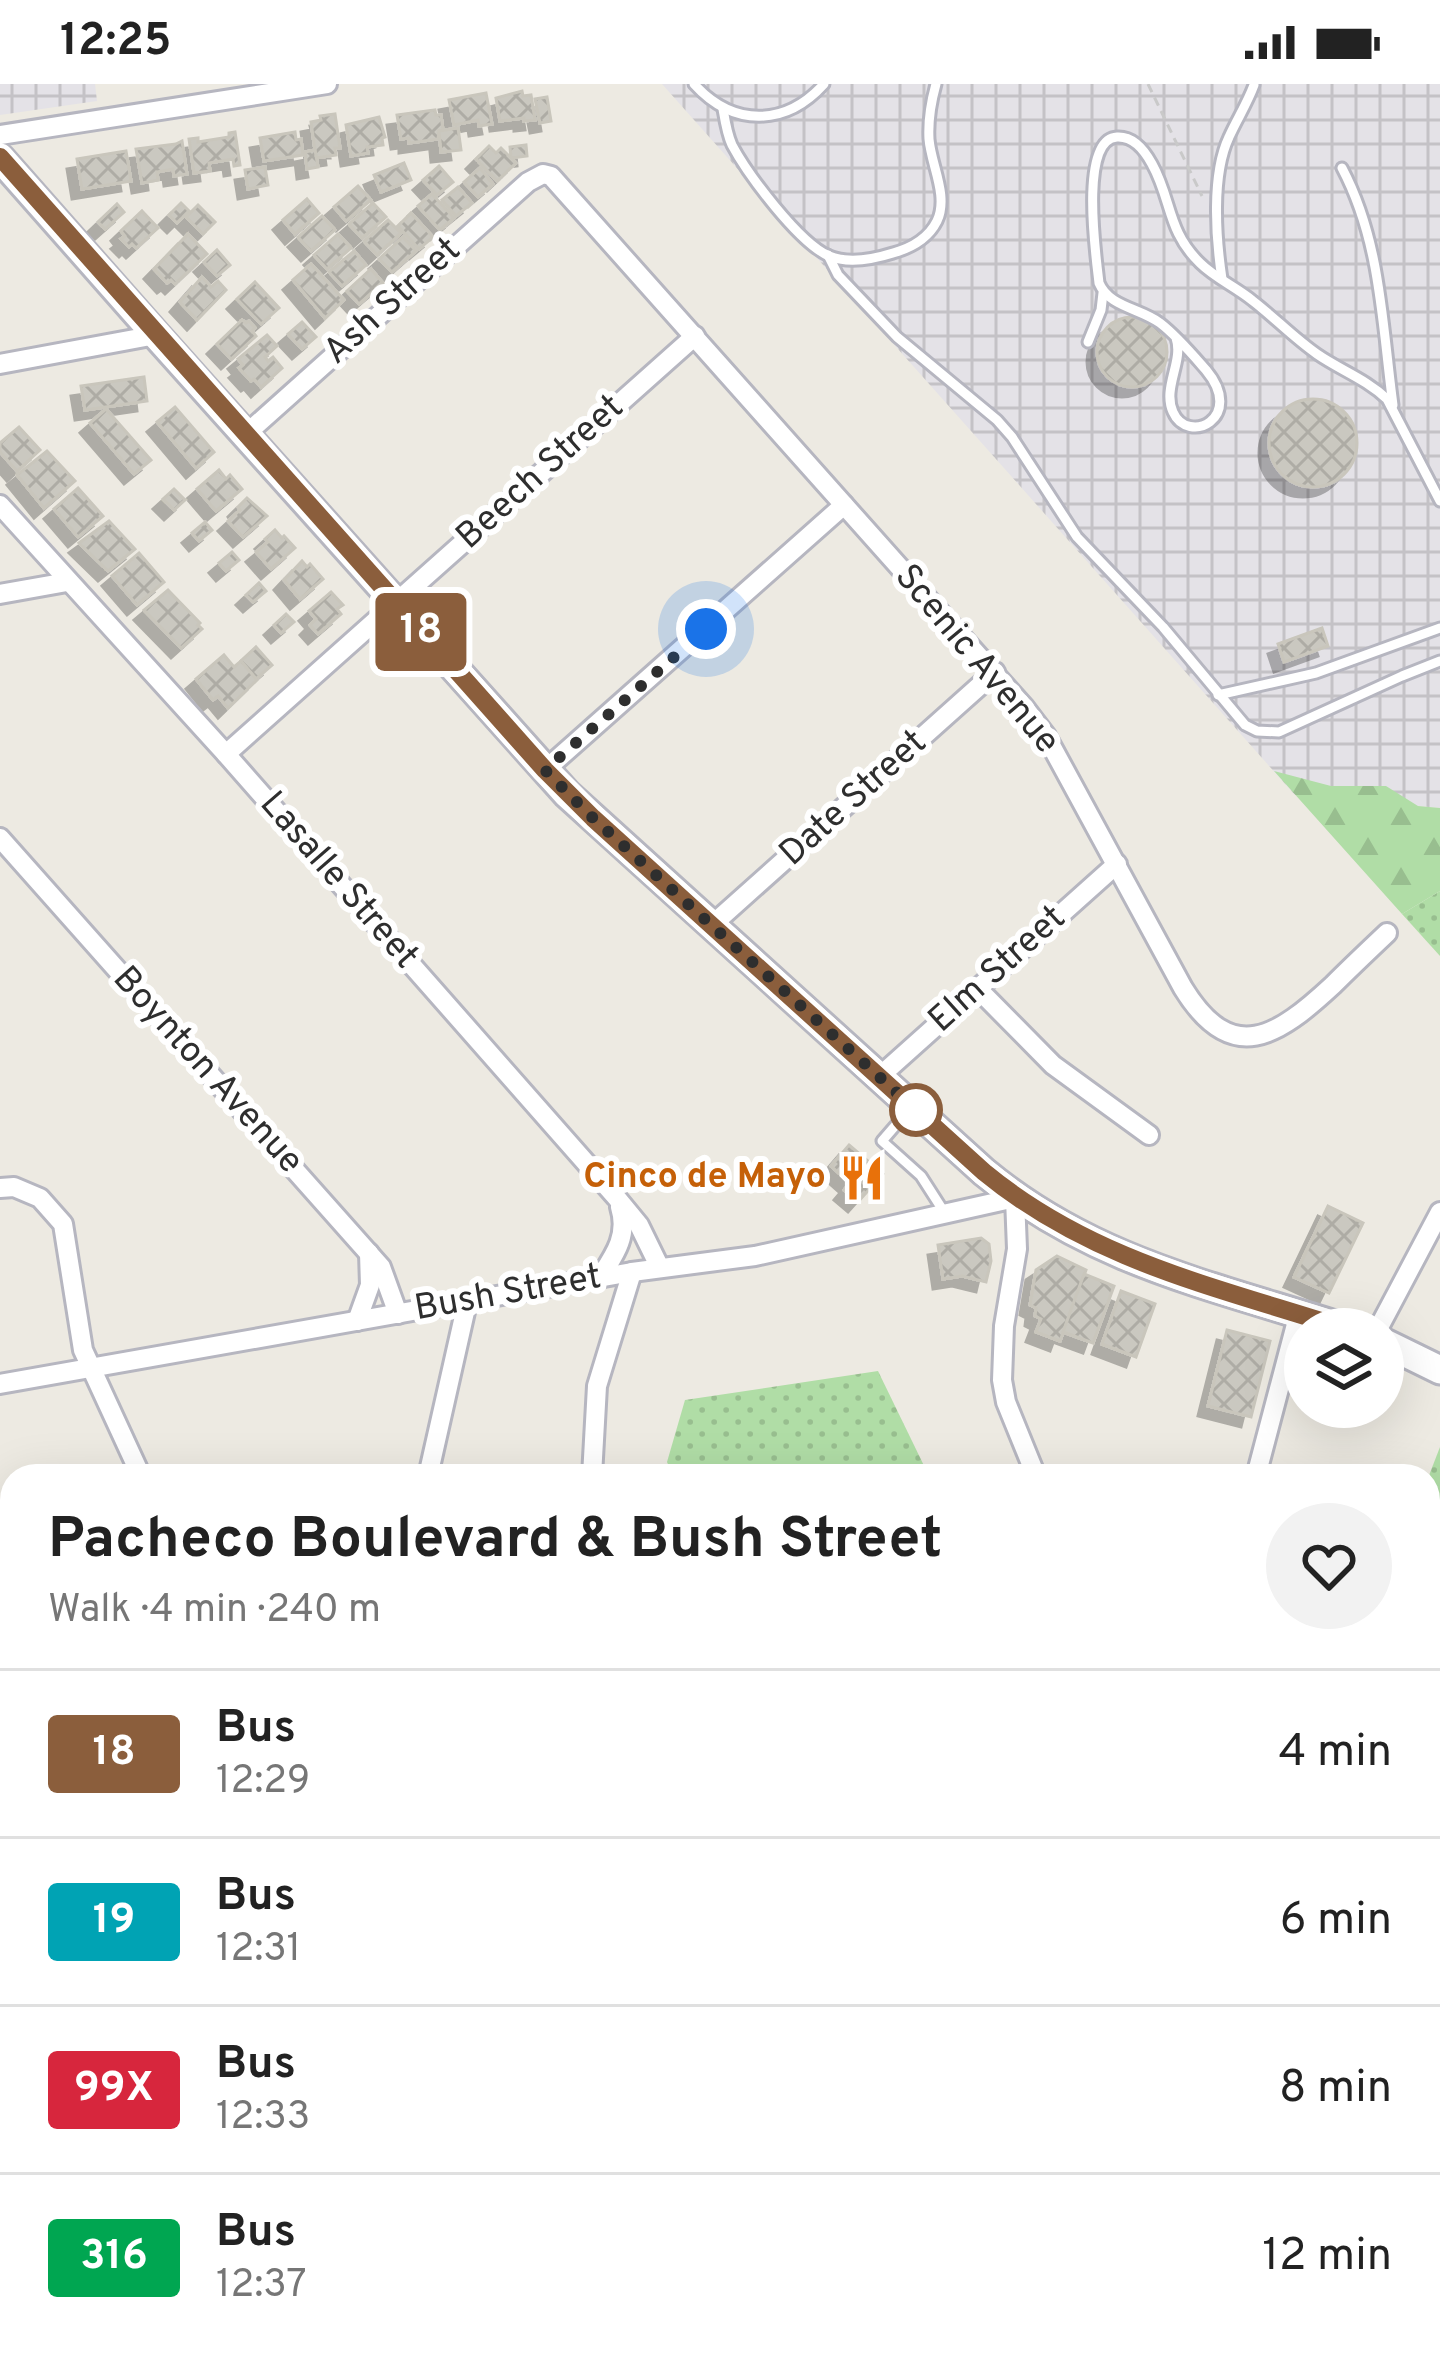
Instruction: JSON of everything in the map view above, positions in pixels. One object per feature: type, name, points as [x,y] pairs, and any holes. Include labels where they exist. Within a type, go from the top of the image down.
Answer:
[{"type":"main road","points":[[0,158],[545,770],[912,1107],[1015,1198],[1104,1248],[1154,1270],[1284,1309]]},
{"type":"main road","points":[[1404,1352],[1440,1370]]},
{"type":"street","points":[[0,135],[327,84]]},
{"type":"street","name":"Scenic Avenue","points":[[543,173],[559,182],[995,672],[1046,736],[1197,1010],[1211,1024],[1251,1037],[1272,1032],[1292,1020],[1387,933]]},
{"type":"street","name":"Ash Street","points":[[244,435],[543,173]]},
{"type":"street","points":[[0,364],[156,335]]},
{"type":"street","name":"Beech Street","points":[[226,754],[695,336]]},
{"type":"street","name":"Lasalle Street","points":[[0,505],[616,1197],[639,1225],[660,1268]]},
{"type":"street","points":[[545,770],[844,505]]},
{"type":"street","points":[[0,594],[67,581]]},
{"type":"street","name":"Date Street","points":[[712,925],[995,672]]},
{"type":"street","name":"Boynton Avenue","points":[[0,838],[381,1267],[398,1314]]},
{"type":"street","name":"Elm Street","points":[[879,1077],[1117,864]]},
{"type":"street","points":[[977,988],[1053,1065],[1149,1135]]},
{"type":"street","points":[[0,1188],[14,1187],[40,1198],[63,1224],[83,1350],[135,1464]]},
{"type":"street","points":[[599,1279],[625,1227],[616,1197]]},
{"type":"street","points":[[1015,1198],[1017,1249],[1001,1380],[1031,1464]]},
{"type":"street","name":"Bush Street","points":[[0,1384],[632,1272],[755,1256],[1015,1198]]},
{"type":"street","points":[[1389,1308],[1440,1212]]},
{"type":"street","points":[[357,1321],[370,1285],[369,1253]]},
{"type":"street","points":[[593,1464],[597,1387],[632,1272]]},
{"type":"street","points":[[431,1464],[466,1303]]},
{"type":"street","points":[[1259,1464],[1284,1370]]},
{"type":"lane","points":[[694,84],[722,109],[766,116],[806,102],[824,84]]},
{"type":"lane","points":[[722,109],[732,144],[750,174],[800,233],[828,255],[862,260],[904,250],[921,241],[937,221],[940,195],[929,136],[936,84]]},
{"type":"lane","points":[[1222,280],[1217,227],[1223,152],[1254,86]]},
{"type":"lane","points":[[1175,338],[1179,352],[1171,396],[1174,414],[1199,427],[1219,411],[1215,381],[1175,338],[1154,319],[1108,298],[1099,283],[1093,172],[1098,151],[1114,137],[1132,140],[1145,152],[1186,247],[1210,272],[1314,352],[1375,388],[1394,410],[1440,501]]},
{"type":"lane","points":[[1342,168],[1360,204],[1374,253],[1394,410]]},
{"type":"lane","points":[[828,255],[838,275],[897,337],[997,420],[1077,537],[1163,627],[1245,724],[1257,731],[1279,732],[1440,662]]},
{"type":"lane","points":[[1088,342],[1103,293]]},
{"type":"lane","points":[[1218,694],[1316,674],[1440,628]]},
{"type":"lane","points":[[912,1107],[882,1141],[921,1176],[946,1215]]},
{"type":"path","points":[[1148,84],[1217,227]]},
{"type":"shaded area","points":[[0,84],[95,84],[97,101],[0,115]]},
{"type":"shaded area","points":[[662,84],[1440,84],[1440,808],[1295,795]]},
{"type":"green space","points":[[1274,771],[1331,786],[1386,786],[1418,806],[1440,808],[1440,891],[1402,914]]},
{"type":"green space","points":[[1440,891],[1440,956],[1402,914]]},
{"type":"green space","points":[[878,1371],[923,1464],[668,1464],[685,1400]]},
{"type":"building","points":[[522,91],[523,96],[531,95],[535,120],[500,121],[496,98]]},
{"type":"building","points":[[486,93],[492,124],[479,126],[478,120],[454,125],[449,100]]},
{"type":"building","points":[[547,97],[551,121],[540,123],[535,99]]},
{"type":"building","points":[[435,110],[441,115],[443,130],[438,139],[409,143],[409,138],[401,139],[397,115]]},
{"type":"building","points":[[335,114],[340,148],[335,148],[336,155],[316,158],[311,122]]},
{"type":"building","points":[[379,117],[383,145],[351,156],[346,125]]},
{"type":"building","points":[[458,128],[461,150],[441,152],[439,131]]},
{"type":"building","points":[[235,132],[240,165],[234,166],[233,159],[209,163],[210,171],[194,173],[189,139],[198,138],[198,142]]},
{"type":"building","points":[[295,132],[303,155],[264,161],[260,138]]},
{"type":"building","points":[[182,141],[187,174],[174,176],[173,169],[157,172],[158,180],[142,183],[136,149]]},
{"type":"building","points":[[526,145],[527,156],[511,158],[510,147]]},
{"type":"building","points":[[489,146],[496,153],[501,148],[516,163],[497,181],[476,159]]},
{"type":"building","points":[[315,150],[318,167],[307,169],[305,152]]},
{"type":"building","points":[[126,151],[131,181],[82,189],[77,159]]},
{"type":"building","points":[[404,163],[411,180],[381,192],[374,175]]},
{"type":"building","points":[[439,166],[453,182],[437,195],[423,180]]},
{"type":"building","points":[[265,167],[268,185],[248,189],[245,170]]},
{"type":"building","points":[[480,168],[493,184],[478,197],[464,182]]},
{"type":"building","points":[[358,186],[371,200],[346,221],[334,207]]},
{"type":"building","points":[[458,187],[472,203],[456,216],[442,200]]},
{"type":"building","points":[[432,194],[454,218],[440,230],[418,206]]},
{"type":"building","points":[[307,199],[319,213],[295,234],[283,220]]},
{"type":"building","points":[[181,203],[189,211],[177,223],[169,215]]},
{"type":"building","points":[[373,203],[386,217],[362,238],[349,224]]},
{"type":"building","points":[[117,204],[124,212],[105,229],[98,222]]},
{"type":"building","points":[[198,205],[215,222],[203,234],[186,217]]},
{"type":"building","points":[[142,211],[158,228],[136,248],[129,247],[121,231]]},
{"type":"building","points":[[411,213],[433,237],[419,249],[398,226]]},
{"type":"building","points":[[322,216],[335,230],[311,251],[298,237]]},
{"type":"building","points":[[388,220],[401,233],[377,255],[364,241]]},
{"type":"building","points":[[188,234],[207,254],[175,284],[167,283],[154,269]]},
{"type":"building","points":[[338,234],[351,248],[327,269],[314,255]]},
{"type":"building","points":[[403,237],[416,251],[392,272],[379,259]]},
{"type":"building","points":[[217,250],[230,265],[217,276],[204,262]]},
{"type":"building","points":[[354,251],[366,265],[342,286],[329,272]]},
{"type":"building","points":[[311,264],[344,300],[325,318],[293,280]]},
{"type":"building","points":[[371,269],[383,283],[359,304],[347,291]]},
{"type":"building","points":[[202,277],[211,287],[218,281],[226,290],[197,320],[180,302]]},
{"type":"building","points":[[255,282],[279,308],[261,324],[237,299]]},
{"type":"building","points":[[1132,317],[1157,327],[1167,352],[1157,377],[1132,387],[1107,377],[1097,352],[1107,327]]},
{"type":"building","points":[[242,320],[249,321],[256,336],[231,359],[217,344]]},
{"type":"building","points":[[302,322],[316,337],[302,349],[288,334]]},
{"type":"building","points":[[267,335],[277,346],[265,357],[268,361],[273,357],[282,368],[261,387],[239,368],[243,365],[238,359]]},
{"type":"building","points":[[144,377],[147,401],[85,410],[81,386]]},
{"type":"building","points":[[1313,399],[1330,402],[1344,412],[1354,426],[1354,460],[1344,474],[1330,484],[1313,487],[1296,484],[1282,474],[1272,460],[1269,443],[1272,426],[1282,412],[1296,402]]},
{"type":"building","points":[[175,407],[214,452],[196,468],[157,422]]},
{"type":"building","points":[[106,409],[151,460],[134,474],[90,423]]},
{"type":"building","points":[[19,427],[40,450],[17,471],[0,452],[0,443]]},
{"type":"building","points":[[47,451],[75,481],[44,508],[17,475]]},
{"type":"building","points":[[219,470],[242,489],[216,511],[197,489]]},
{"type":"building","points":[[78,488],[103,516],[78,537],[54,509]]},
{"type":"building","points":[[174,489],[185,500],[174,510],[163,499]]},
{"type":"building","points":[[247,498],[267,516],[243,537],[228,521]]},
{"type":"building","points":[[109,521],[135,549],[108,571],[79,543]]},
{"type":"building","points":[[205,522],[212,530],[199,541],[192,533]]},
{"type":"building","points":[[275,530],[295,548],[271,569],[256,552]]},
{"type":"building","points":[[232,552],[239,560],[226,571],[219,563]]},
{"type":"building","points":[[139,553],[164,582],[137,605],[112,576]]},
{"type":"building","points":[[302,561],[323,579],[300,599],[284,580]]},
{"type":"building","points":[[259,583],[266,591],[253,602],[246,595]]},
{"type":"building","points":[[168,590],[202,629],[181,648],[144,610]]},
{"type":"building","points":[[331,592],[343,605],[337,609],[341,614],[318,634],[310,625],[316,619],[309,611]]},
{"type":"building","points":[[286,614],[294,622],[281,633],[274,625]]},
{"type":"building","points":[[1322,628],[1328,646],[1284,662],[1278,644]]},
{"type":"building","points":[[256,647],[272,665],[256,679],[241,661]]},
{"type":"building","points":[[224,655],[234,667],[241,661],[257,680],[228,708],[218,696],[213,700],[196,679]]},
{"type":"building","name":"Cinco de Mayo","points":[[849,1145],[883,1174],[858,1202],[844,1190],[850,1183],[831,1166]]},
{"type":"building","points":[[1328,1206],[1363,1223],[1329,1293],[1294,1277]]},
{"type":"building","points":[[981,1238],[989,1244],[991,1261],[986,1282],[962,1276],[943,1279],[938,1245]]},
{"type":"building","points":[[1057,1256],[1086,1270],[1060,1341],[1036,1332],[1041,1319],[1030,1305],[1036,1270]]},
{"type":"building","points":[[1084,1274],[1114,1286],[1093,1343],[1063,1332]]},
{"type":"building","points":[[1121,1291],[1155,1304],[1136,1357],[1102,1344]]},
{"type":"building","points":[[1227,1330],[1270,1341],[1251,1417],[1208,1406]]},
{"type":"bus line","name":"18","points":[[0,157],[545,770],[984,1172],[1015,1198],[1104,1248],[1154,1270],[1284,1309]]},
{"type":"place","name":"Cinco de Mayo","points":[[862,1178]]},
{"type":"route","points":[[706,629],[545,770],[916,1110]]}]
